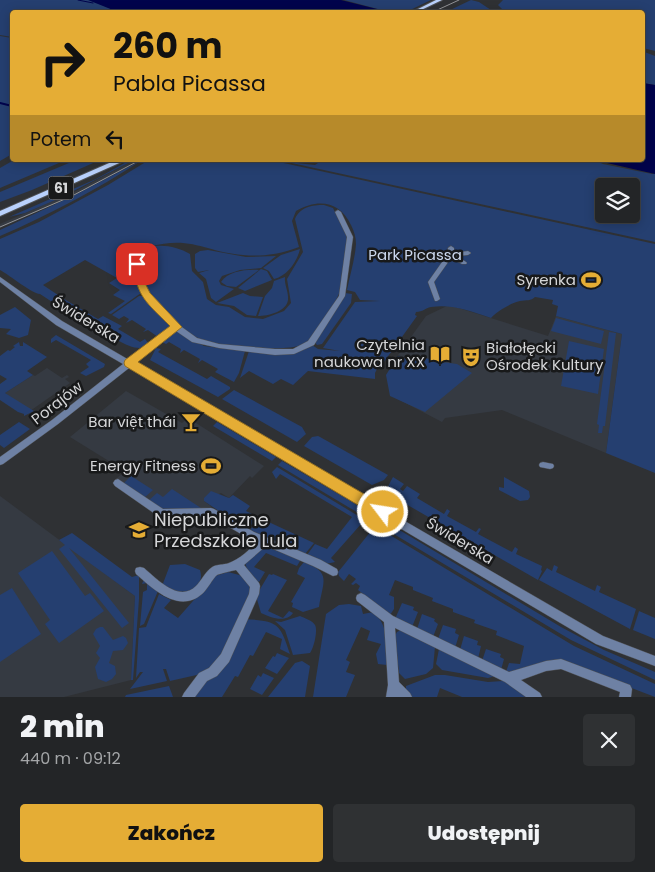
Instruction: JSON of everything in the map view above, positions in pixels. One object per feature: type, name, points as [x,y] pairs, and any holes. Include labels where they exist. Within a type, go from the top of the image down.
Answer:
[{"type":"main road","points":[[418,10],[440,0]]},
{"type":"main road","points":[[428,10],[450,0]]},
{"type":"main road","name":"61","points":[[0,207],[102,162]]},
{"type":"main road","name":"61","points":[[0,214],[117,162]]},
{"type":"street","points":[[137,264],[141,285],[145,294],[176,327],[194,340],[219,346],[283,352],[294,351],[311,343],[342,296],[350,237],[338,212]]},
{"type":"street","points":[[450,253],[468,253]]},
{"type":"street","points":[[450,253],[464,263]]},
{"type":"street","points":[[437,299],[431,282],[450,253]]},
{"type":"street","name":"Świderska","points":[[0,279],[59,323],[600,640],[655,661]]},
{"type":"street","name":"Porajów","points":[[0,462],[55,422],[176,327]]},
{"type":"street","points":[[118,484],[161,513],[211,512],[251,536],[317,563],[333,572]]},
{"type":"street","points":[[140,571],[168,593],[182,598],[196,592],[214,571],[232,569],[238,565],[265,541]]},
{"type":"street","points":[[188,697],[203,677],[213,672],[225,658],[254,594],[255,586],[238,565]]},
{"type":"street","points":[[360,598],[389,620],[509,678],[536,697]]},
{"type":"street","points":[[389,620],[394,685],[392,697]]},
{"type":"street","points":[[509,678],[546,666],[561,664],[626,693]]},
{"type":"street","points":[[394,685],[406,697]]},
{"type":"shaded area","points":[[88,0],[341,0],[381,10],[113,10]]},
{"type":"shaded area","points":[[645,83],[655,85],[655,174],[603,162],[645,162]]},
{"type":"shaded area","points":[[130,162],[138,162],[77,194],[0,228],[0,224],[74,192]]},
{"type":"shaded area","points":[[449,305],[548,336],[556,316],[622,334],[606,453],[502,410],[445,418],[442,422],[394,397],[403,357],[398,355],[426,316]]},
{"type":"shaded area","points":[[47,368],[62,378],[67,375],[69,377],[65,379],[70,383],[30,411],[5,393],[33,375],[35,376]]},
{"type":"shaded area","points":[[126,391],[182,423],[188,418],[264,466],[252,478],[250,476],[229,498],[221,493],[204,501],[212,507],[186,511],[161,510],[116,479],[125,471],[70,437]]},
{"type":"shaded area","points":[[0,496],[135,596],[131,680],[64,697],[0,697]]},
{"type":"green space","points":[[0,0],[95,0],[116,10],[10,10],[10,37],[0,35]]},
{"type":"green space","points":[[344,0],[431,0],[410,10],[382,10]]},
{"type":"green space","points":[[471,0],[479,2],[491,10],[450,10]]},
{"type":"green space","points":[[503,0],[655,0],[655,51],[645,48],[645,10],[499,10],[502,9],[498,5]]},
{"type":"green space","points":[[0,36],[10,38],[10,155],[0,161]]},
{"type":"green space","points":[[645,52],[655,56],[655,85],[645,83]]},
{"type":"green space","points":[[10,162],[61,162],[0,188],[0,168]]},
{"type":"green space","points":[[71,162],[95,162],[0,202],[0,192]]},
{"type":"green space","points":[[126,162],[130,162],[60,198],[25,213],[9,217],[96,179]]},
{"type":"green space","points":[[139,162],[73,201],[0,236],[0,230],[77,194]]},
{"type":"green space","name":"Park Picassa","points":[[146,162],[279,162],[655,244],[655,473],[606,453],[622,334],[556,316],[558,306],[552,304],[553,300],[535,297],[530,300],[516,302],[500,310],[491,318],[447,306],[431,307],[416,312],[415,315],[417,316],[381,366],[379,365],[375,373],[375,379],[308,371],[293,385],[281,379],[273,384],[249,371],[240,378],[249,351],[278,354],[312,345],[318,349],[340,351],[323,348],[355,302],[380,301],[360,300],[355,292],[347,290],[355,255],[355,236],[352,227],[341,211],[328,204],[312,204],[296,211],[292,221],[299,247],[285,251],[250,256],[187,243],[176,243],[149,247],[138,251],[133,256],[141,293],[111,314],[108,313],[125,301],[113,295],[120,290],[109,283],[117,278],[85,260],[43,285],[98,319],[103,316],[122,326],[118,329],[140,342],[145,339],[148,343],[140,348],[129,346],[110,336],[101,334],[0,270],[0,239],[39,222],[108,185]]},
{"type":"green space","points":[[287,162],[315,165],[332,162],[598,162],[655,174],[655,242]]},
{"type":"green space","points":[[324,205],[333,208],[348,239],[338,296],[319,328],[304,344],[283,348],[251,348],[219,344],[198,338],[172,319],[146,291],[136,255],[155,246],[177,248],[190,254],[192,271],[203,282],[207,299],[216,305],[229,307],[245,317],[263,319],[284,311],[291,303],[287,279],[303,252],[295,219],[303,209]]},
{"type":"green space","points":[[300,249],[291,268],[283,275],[274,279],[269,271],[263,268],[281,255]]},
{"type":"green space","points":[[208,250],[246,257],[276,256],[261,268],[240,270],[222,276],[219,281],[221,285],[234,289],[216,302],[211,298],[206,279],[199,273],[209,270],[198,272],[195,268],[195,254]]},
{"type":"green space","points":[[261,269],[267,271],[272,280],[245,291],[238,288]]},
{"type":"green space","points":[[244,270],[259,270],[236,287],[227,286],[221,282],[233,273]]},
{"type":"green space","points":[[285,277],[288,297],[287,304],[276,312],[258,316],[265,296],[272,288],[274,281]]},
{"type":"green space","points":[[243,293],[250,296],[263,297],[256,316],[247,315],[234,306],[217,303]]},
{"type":"green space","points":[[345,293],[352,294],[351,303],[322,344],[317,345],[314,341]]},
{"type":"green space","points":[[139,296],[142,296],[172,326],[158,337],[148,330],[143,332],[146,329],[132,320],[126,323],[129,319],[124,316],[119,319],[112,315]]},
{"type":"green space","points":[[15,307],[31,320],[28,335],[19,338],[6,334],[11,329],[0,328],[0,315]]},
{"type":"green space","points":[[556,318],[604,331],[601,344],[551,331]]},
{"type":"green space","points":[[177,331],[204,346],[245,351],[239,373],[234,382],[215,372],[218,369],[202,360],[198,363],[200,359],[184,350],[180,353],[181,349],[169,342],[166,344],[162,342]]},
{"type":"green space","points":[[609,332],[616,333],[605,426],[603,426],[602,433],[598,433],[599,425],[597,424]]},
{"type":"green space","points":[[56,335],[105,364],[104,367],[86,376],[80,373],[89,367],[86,364],[91,360],[56,340],[51,343],[51,339]]},
{"type":"green space","points":[[569,341],[604,349],[598,394],[561,386]]},
{"type":"green space","points":[[19,342],[20,346],[23,346],[23,342],[47,357],[27,371],[33,375],[5,393],[34,411],[24,416],[24,414],[0,400],[0,384],[7,379],[0,375],[0,356],[8,350],[10,351]]},
{"type":"green space","points":[[156,348],[161,349],[158,352],[207,379],[211,376],[230,387],[230,389],[218,397],[150,360]]},
{"type":"green space","points":[[398,356],[413,361],[421,356],[434,361],[457,364],[472,373],[425,412],[390,396],[386,375]]},
{"type":"green space","points":[[78,383],[81,385],[70,394],[73,397],[65,403],[57,405],[51,402]]},
{"type":"green space","points":[[234,390],[302,427],[306,434],[297,442],[222,399]]},
{"type":"green space","points":[[19,422],[30,429],[4,448],[0,445],[0,435]]},
{"type":"green space","points":[[217,422],[276,457],[272,461],[213,426]]},
{"type":"green space","points":[[318,436],[388,475],[384,480],[372,485],[304,446],[312,437]]},
{"type":"green space","points":[[282,461],[364,509],[360,514],[278,465]]},
{"type":"green space","points":[[277,467],[370,523],[367,526],[362,523],[331,558],[335,562],[326,564],[307,555],[315,544],[327,549],[352,517],[280,474],[276,479],[272,472]]},
{"type":"green space","points":[[131,476],[153,490],[144,498],[123,484]]},
{"type":"green space","points":[[393,477],[404,484],[400,489],[403,491],[407,486],[420,494],[417,498],[444,514],[447,509],[450,511],[447,516],[476,532],[479,528],[481,529],[478,534],[512,552],[515,547],[518,549],[516,554],[542,566],[538,580],[385,492]]},
{"type":"green space","points":[[504,477],[529,491],[530,497],[528,500],[520,501],[499,490],[499,487],[504,488]]},
{"type":"green space","points":[[172,489],[201,508],[173,511],[161,508],[148,501],[157,493],[163,497]]},
{"type":"green space","points":[[211,491],[229,498],[233,495],[250,506],[246,511],[258,517],[247,530],[204,501],[204,498]]},
{"type":"green space","points":[[260,518],[314,543],[305,554],[250,530]]},
{"type":"green space","points":[[381,519],[561,627],[604,650],[655,672],[655,680],[571,640],[377,524]]},
{"type":"green space","points":[[375,526],[574,646],[655,684],[655,697],[569,664],[514,674],[506,672],[509,663],[520,664],[524,646],[496,635],[497,631],[474,623],[475,620],[453,612],[453,609],[432,601],[433,598],[395,580],[389,595],[394,597],[394,609],[390,615],[358,590],[360,586],[356,583],[351,584],[356,579],[349,574],[344,581],[338,572]]},
{"type":"green space","points":[[72,533],[132,577],[139,575],[133,680],[131,680],[135,596],[69,548],[129,623],[122,628],[59,549],[65,545],[59,540]]},
{"type":"green space","points":[[269,548],[300,561],[297,566],[266,553],[254,567],[265,572],[259,582],[250,577],[245,563],[260,550]]},
{"type":"green space","points":[[52,551],[85,596],[90,593],[104,611],[59,643],[45,624],[50,620],[18,573]]},
{"type":"green space","points":[[304,562],[319,570],[322,574],[323,584],[319,607],[303,612],[292,607],[293,603],[291,602],[305,578],[297,574]]},
{"type":"green space","points":[[185,564],[200,570],[201,573],[199,584],[193,592],[179,594],[162,586],[170,565]]},
{"type":"green space","points":[[554,565],[558,567],[556,572],[595,591],[597,585],[601,587],[599,592],[636,609],[630,629],[539,580],[547,568],[552,571]]},
{"type":"green space","points":[[228,572],[243,576],[251,588],[250,596],[217,663],[201,674],[170,681],[166,669],[163,669],[167,681],[130,689],[143,672],[140,672],[136,678],[139,628],[146,627],[159,594],[171,600],[164,608],[178,618],[215,576]]},
{"type":"green space","points":[[269,574],[287,580],[268,611],[283,618],[289,611],[293,613],[286,618],[282,619],[274,618],[261,613],[256,596]]},
{"type":"green space","points":[[144,579],[158,591],[144,624],[140,626],[143,592],[147,590],[147,583],[142,584]]},
{"type":"green space","points":[[12,588],[41,634],[0,662],[0,595]]},
{"type":"green space","points":[[402,603],[414,607],[413,610],[418,612],[412,627],[395,619]]},
{"type":"green space","points":[[339,605],[361,606],[363,614],[373,612],[382,623],[386,636],[387,665],[378,664],[376,654],[381,644],[367,640],[370,631],[361,627],[346,660],[350,662],[346,672],[355,675],[346,697],[313,697],[326,614]]},
{"type":"green space","points":[[639,611],[655,618],[655,639],[633,630]]},
{"type":"green space","points":[[422,614],[435,619],[434,621],[438,624],[433,637],[417,629]]},
{"type":"green space","points":[[300,616],[314,623],[315,639],[310,653],[293,655],[285,630],[275,621],[281,622]]},
{"type":"green space","points":[[245,619],[265,621],[276,626],[283,636],[290,654],[280,649],[282,639],[266,632],[253,656],[250,655],[238,677],[235,676],[222,697],[192,697]]},
{"type":"green space","points":[[443,625],[456,629],[455,633],[459,635],[455,648],[438,639]]},
{"type":"green space","points":[[100,627],[103,627],[113,640],[123,636],[128,643],[123,650],[113,651],[109,663],[115,666],[116,674],[106,682],[98,679],[95,667],[100,658],[96,653],[100,646],[93,634]]},
{"type":"green space","points":[[401,630],[435,647],[433,668],[426,674],[405,679],[399,673],[395,636]]},
{"type":"green space","points":[[464,636],[478,641],[477,645],[481,646],[478,659],[460,650]]},
{"type":"green space","points":[[439,649],[495,676],[488,678],[442,670],[436,664]]},
{"type":"green space","points":[[486,649],[501,654],[500,657],[504,659],[501,670],[482,661]]},
{"type":"green space","points":[[277,653],[289,658],[277,674],[265,668]]},
{"type":"green space","points":[[302,661],[310,666],[305,697],[268,697],[295,663]]},
{"type":"green space","points":[[263,673],[274,678],[262,695],[250,689],[258,675],[261,677]]},
{"type":"green space","points":[[435,675],[512,683],[530,697],[462,697],[440,688],[437,697],[412,697],[406,689],[406,686]]},
{"type":"green space","points":[[169,686],[173,697],[125,697],[126,695]]},
{"type":"waterway","points":[[78,0],[93,3]]},
{"type":"waterway","points":[[0,103],[10,106]]},
{"type":"tram line","points":[[437,10],[459,0]]},
{"type":"tram line","points":[[0,227],[72,196],[136,162]]},
{"type":"place","name":"Syrenka","points":[[591,280]]},
{"type":"place","name":"Czytelnia naukowa nr XX","points":[[440,354]]},
{"type":"place","name":"Białołęcki Ośrodek Kultury","points":[[471,357]]},
{"type":"place","name":"Bar việt thái","points":[[191,422]]},
{"type":"place","name":"Energy Fitness","points":[[211,466]]},
{"type":"place","name":"Niepubliczne Przedszkole Lula","points":[[139,530]]},
{"type":"route","points":[[137,264],[141,285],[145,294],[176,327],[130,363],[383,512]]}]
